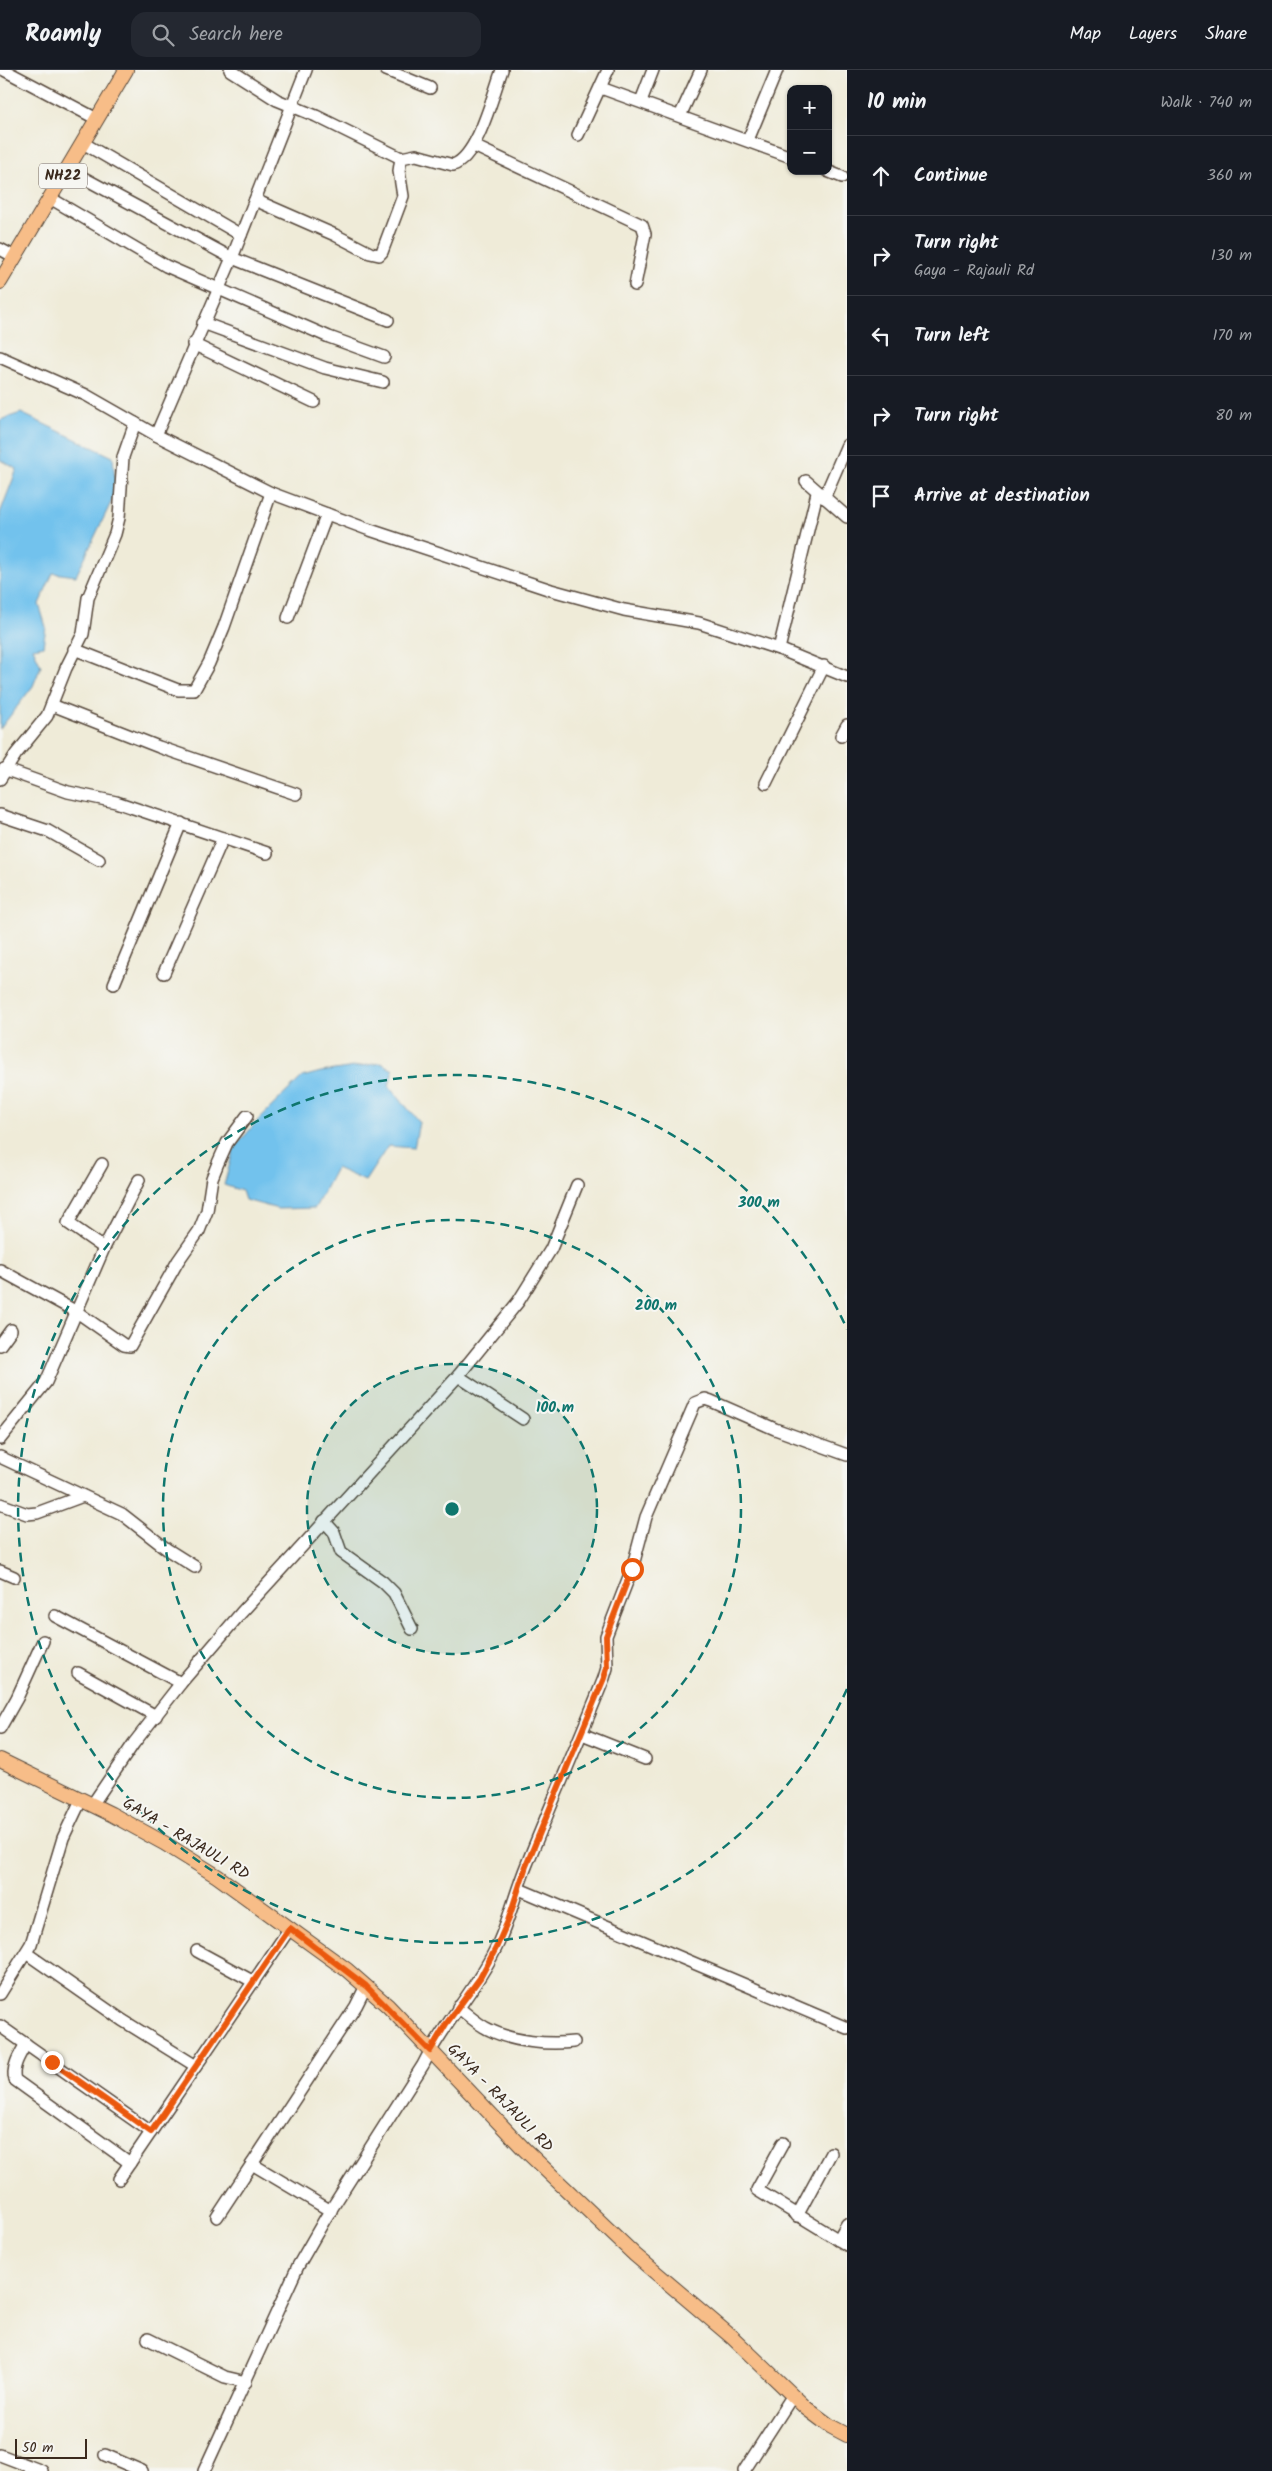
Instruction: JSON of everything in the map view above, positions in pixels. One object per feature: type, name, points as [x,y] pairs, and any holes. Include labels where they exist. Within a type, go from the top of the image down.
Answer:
[{"type":"main road","name":"NH22","points":[[0,282],[126,70]]},
{"type":"main road","name":"GAYA - RAJAULI RD","points":[[1,1764],[87,1802],[188,1857],[290,1928],[366,1986],[570,2195],[666,2283],[733,2338],[822,2421],[847,2435]]},
{"type":"street","points":[[230,70],[277,100],[401,158],[416,155],[453,165],[466,157],[474,146],[502,70]]},
{"type":"street","points":[[156,435],[202,323],[232,258],[306,70]]},
{"type":"street","points":[[386,70],[430,88]]},
{"type":"street","points":[[578,135],[608,70]]},
{"type":"street","points":[[641,101],[652,70]]},
{"type":"street","points":[[680,116],[701,70]]},
{"type":"street","points":[[748,140],[777,70]]},
{"type":"street","points":[[4,73],[97,119]]},
{"type":"street","points":[[601,88],[787,155]]},
{"type":"street","points":[[83,143],[241,235]]},
{"type":"street","points":[[474,146],[642,225],[645,234],[635,285]]},
{"type":"street","points":[[255,200],[335,235],[370,253],[379,255],[382,252],[402,196],[399,171],[401,158]]},
{"type":"street","points":[[67,169],[232,258],[388,320]]},
{"type":"street","points":[[832,173],[842,177]]},
{"type":"street","points":[[50,198],[166,266],[329,336],[384,356]]},
{"type":"street","points":[[0,249],[15,257]]},
{"type":"street","points":[[202,323],[325,368],[383,382]]},
{"type":"street","points":[[194,344],[314,402]]},
{"type":"street","points":[[0,357],[86,395],[156,435],[271,493],[387,536],[551,590],[624,610],[699,623],[779,649],[847,677]]},
{"type":"street","points":[[135,423],[123,457],[119,518],[115,534],[93,583],[86,604],[84,629],[44,721],[2,774],[68,792],[116,802],[267,853]]},
{"type":"street","points":[[779,649],[821,495],[847,445]]},
{"type":"street","points":[[806,481],[847,517]]},
{"type":"street","points":[[74,649],[178,690],[194,690],[209,663],[224,627],[271,493]]},
{"type":"street","points":[[288,618],[327,514]]},
{"type":"street","points":[[766,783],[824,666]]},
{"type":"street","points":[[52,705],[159,747],[296,794]]},
{"type":"street","points":[[841,736],[847,725]]},
{"type":"street","points":[[0,815],[48,832],[99,860]]},
{"type":"street","points":[[114,984],[180,823]]},
{"type":"street","points":[[164,973],[223,838]]},
{"type":"street","points":[[0,1270],[77,1312],[124,1345],[130,1346],[134,1344],[178,1261],[199,1232],[218,1163],[227,1143],[247,1116]]},
{"type":"street","points":[[102,1164],[68,1223],[104,1248]]},
{"type":"street","points":[[0,1439],[46,1382],[104,1248],[139,1180]]},
{"type":"street","points":[[0,1994],[26,1953],[38,1923],[63,1838],[87,1802],[181,1683],[324,1521],[458,1376],[518,1302],[551,1249],[577,1185]]},
{"type":"street","points":[[0,1345],[11,1330]]},
{"type":"street","points":[[458,1376],[523,1419]]},
{"type":"street","points":[[204,2471],[290,2282],[331,2210],[356,2173],[458,2007],[480,1978],[496,1948],[518,1888],[606,1673],[606,1636],[632,1569],[646,1518],[695,1403],[705,1399],[711,1401],[775,1429],[847,1455]]},
{"type":"street","points":[[0,1457],[122,1514],[168,1550],[195,1567]]},
{"type":"street","points":[[0,1504],[27,1514],[37,1513],[83,1496]]},
{"type":"street","points":[[324,1521],[334,1532],[341,1552],[383,1582],[394,1593],[412,1629]]},
{"type":"street","points":[[0,1571],[14,1577]]},
{"type":"street","points":[[55,1616],[181,1683]]},
{"type":"street","points":[[0,1728],[18,1698],[43,1641]]},
{"type":"street","points":[[78,1673],[156,1716]]},
{"type":"street","points":[[582,1734],[645,1758]]},
{"type":"street","points":[[518,1888],[847,2028]]},
{"type":"street","points":[[119,2179],[290,1928]]},
{"type":"street","points":[[197,1951],[254,1982]]},
{"type":"street","points":[[26,1953],[122,2020],[196,2066]]},
{"type":"street","points":[[217,2217],[356,2006],[366,1986]]},
{"type":"street","points":[[458,2007],[484,2028],[503,2036],[552,2043],[574,2042]]},
{"type":"street","points":[[0,2026],[151,2132]]},
{"type":"street","points":[[26,2044],[16,2065],[13,2075],[15,2080],[130,2162]]},
{"type":"street","points":[[783,2144],[757,2190],[842,2243],[847,2224]]},
{"type":"street","points":[[797,2216],[831,2152]]},
{"type":"street","points":[[252,2164],[331,2210]]},
{"type":"street","points":[[148,2339],[208,2369],[246,2382]]},
{"type":"street","points":[[744,2471],[793,2395]]},
{"type":"street","points":[[0,2455],[42,2471]]},
{"type":"street","points":[[105,2455],[142,2471]]},
{"type":"water","points":[[21,413],[113,457],[116,492],[76,576],[53,573],[39,604],[46,627],[43,646],[33,648],[41,666],[33,686],[0,729],[0,513],[17,469],[0,460],[0,420]]},
{"type":"water","points":[[381,1063],[393,1070],[389,1086],[419,1122],[414,1148],[388,1146],[365,1181],[336,1168],[315,1208],[278,1209],[245,1200],[242,1191],[224,1185],[234,1148],[261,1117],[302,1077],[321,1072]]},
{"type":"route","points":[[52,2062],[151,2132],[290,1928],[366,1986],[388,2006],[430,2051],[446,2024],[480,1978],[508,1921],[526,1866],[604,1678],[607,1668],[606,1636],[632,1569]]}]
